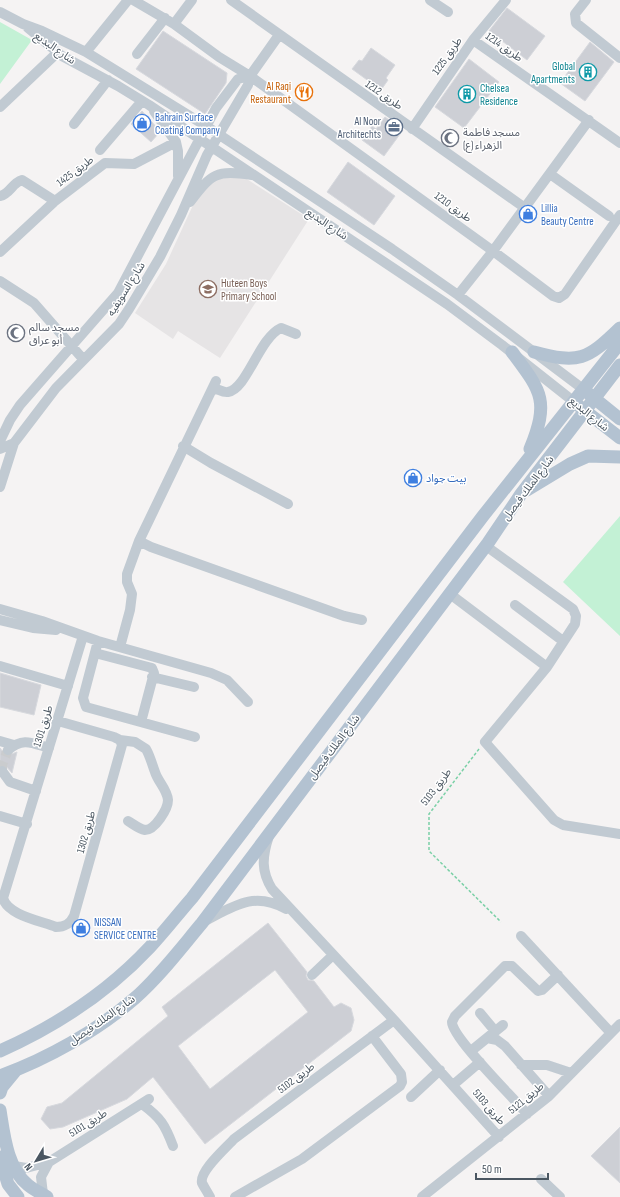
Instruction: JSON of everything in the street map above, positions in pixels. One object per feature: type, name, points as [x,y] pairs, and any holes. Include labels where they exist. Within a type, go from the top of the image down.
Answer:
[{"type":"main road","points":[[534,352],[563,359],[579,358],[600,347],[620,328]]},
{"type":"main road","name":"شارع الملك فيصل","points":[[0,1051],[51,1026],[79,1008],[105,988],[149,948],[192,898],[524,464],[620,343]]},
{"type":"main road","points":[[512,352],[538,388],[542,406],[540,424],[524,464]]},
{"type":"main road","name":"شارع الملك فيصل","points":[[0,1076],[16,1070],[68,1044],[125,1005],[169,962],[202,922],[271,831],[486,546],[521,494],[620,365]]},
{"type":"main road","name":"شارع البديع","points":[[583,390],[620,419]]},
{"type":"main road","name":"شارع البديع","points":[[573,401],[620,438]]},
{"type":"main road","points":[[521,494],[570,464],[588,456],[620,457]]},
{"type":"main road","points":[[0,1093],[2,1087],[16,1070]]},
{"type":"main road","points":[[0,1110],[6,1145],[14,1166],[22,1179],[29,1186],[45,1196]]},
{"type":"main road","points":[[0,1157],[8,1184],[18,1197]]},
{"type":"street","points":[[86,52],[128,0]]},
{"type":"street","name":"طريق 1210","points":[[133,0],[165,18],[219,57],[250,76],[553,296],[559,298],[565,294],[620,216]]},
{"type":"street","points":[[174,24],[192,0]]},
{"type":"street","name":"طريق 1212","points":[[231,0],[525,208]]},
{"type":"street","points":[[430,0],[448,12]]},
{"type":"street","name":"طريق 1225","points":[[412,129],[473,40],[506,0]]},
{"type":"street","points":[[586,0],[575,14],[576,23],[620,57]]},
{"type":"street","name":"شارع البديع","points":[[0,12],[86,52],[206,126],[392,249],[458,295],[583,390]]},
{"type":"street","points":[[137,54],[165,18]]},
{"type":"street","name":"شارع البديع","points":[[23,24],[58,52],[146,103],[447,304],[512,352],[573,401]]},
{"type":"street","points":[[211,147],[248,85],[250,76],[279,35]]},
{"type":"street","name":"طريق 1214","points":[[473,40],[620,143]]},
{"type":"street","points":[[0,107],[58,52]]},
{"type":"street","points":[[198,139],[216,108],[238,78],[250,76]]},
{"type":"street","points":[[74,124],[108,80]]},
{"type":"street","points":[[100,150],[146,103],[176,142],[178,151],[178,178]]},
{"type":"street","points":[[458,295],[493,251],[589,120]]},
{"type":"street","name":"شارع السويفيه","points":[[0,441],[10,420],[20,405],[118,293],[198,139]]},
{"type":"street","name":"طريق 1425","points":[[0,252],[56,200],[105,163],[134,164],[176,142]]},
{"type":"street","name":"شارع السويفيه","points":[[0,487],[14,443],[56,388],[119,324],[160,257],[181,215],[211,147]]},
{"type":"street","points":[[181,215],[211,178],[226,173],[256,176]]},
{"type":"street","points":[[550,174],[609,216]]},
{"type":"street","name":"طريق 1425","points":[[0,196],[6,195],[16,182],[22,180],[56,200]]},
{"type":"street","points":[[0,281],[34,303],[83,359]]},
{"type":"street","points":[[120,647],[130,610],[132,594],[127,582],[127,574],[139,540],[215,384],[226,392],[231,391],[242,382],[274,331],[281,328],[296,334]]},
{"type":"street","points":[[0,450],[14,443]]},
{"type":"street","points":[[184,446],[211,463],[288,504]]},
{"type":"street","points":[[139,540],[151,547],[241,580],[344,616],[362,620]]},
{"type":"street","points":[[486,546],[572,609],[576,616],[575,624],[547,667],[485,742],[554,820],[563,824],[620,834]]},
{"type":"street","points":[[450,594],[547,667]]},
{"type":"street","points":[[0,604],[4,610],[42,621],[64,630],[211,673],[226,680],[248,702]]},
{"type":"street","points":[[514,605],[564,641]]},
{"type":"street","points":[[1,621],[33,628],[64,630]]},
{"type":"street","name":"طريق 1301","points":[[4,902],[4,893],[27,824],[83,636]]},
{"type":"street","points":[[98,641],[83,698],[84,705],[89,708],[195,737]]},
{"type":"street","points":[[95,653],[150,666],[153,670],[141,722]]},
{"type":"street","points":[[0,666],[68,686]]},
{"type":"street","points":[[152,677],[194,687]]},
{"type":"street","points":[[58,722],[120,740],[135,742],[146,749],[155,773],[166,792],[168,805],[154,826],[149,829],[143,830],[128,821]]},
{"type":"street","name":"طريق 1302","points":[[4,902],[12,911],[56,927],[62,927],[71,921],[122,748],[120,740]]},
{"type":"street","points":[[0,741],[11,747],[23,742],[49,748]]},
{"type":"street","points":[[3,776],[14,785],[36,791]]},
{"type":"street","points":[[0,816],[27,824]]},
{"type":"street","name":"طريق 5103","points":[[271,831],[265,856],[264,876],[280,899],[298,916],[394,1020],[499,1137]]},
{"type":"street","name":"طريق 5103","points":[[202,922],[247,900],[262,900],[277,904],[298,916]]},
{"type":"street","points":[[521,936],[611,1033]]},
{"type":"street","points":[[312,976],[333,955]]},
{"type":"street","points":[[527,1114],[480,1062],[453,1028],[454,1019],[505,966],[512,966],[538,991],[542,990],[558,975]]},
{"type":"street","points":[[480,1012],[495,1031],[502,1043],[549,1096]]},
{"type":"street","name":"طريق 5102","points":[[210,1197],[202,1182],[205,1173],[216,1158],[234,1139],[394,1020]]},
{"type":"street","name":"طريق 5121","points":[[422,1197],[549,1096],[620,1024]]},
{"type":"street","points":[[471,1051],[495,1031]]},
{"type":"street","points":[[235,1197],[302,1159],[400,1086],[402,1082],[401,1074],[372,1036]]},
{"type":"street","points":[[453,1085],[480,1062]]},
{"type":"street","points":[[521,1065],[547,1065],[571,1073]]},
{"type":"street","points":[[411,1097],[440,1070]]},
{"type":"street","name":"طريق 5101","points":[[14,1166],[26,1168],[49,1162],[146,1101],[164,1124],[173,1146]]},
{"type":"street","points":[[45,1196],[41,1177],[49,1162]]},
{"type":"street","points":[[541,1179],[560,1197]]},
{"type":"path","name":"طريق 5103","points":[[485,742],[429,814],[429,851],[501,922]]},
{"type":"shaded area","name":"Huteen Boys Primary School","points":[[239,174],[309,219],[220,358],[178,331],[173,339],[135,313],[166,264],[199,192],[222,175]]},
{"type":"green space","points":[[0,22],[32,40],[0,84]]},
{"type":"green space","points":[[620,516],[620,636],[563,582]]},
{"type":"building","points":[[507,8],[545,36],[527,60],[489,31]]},
{"type":"building","points":[[163,31],[227,73],[226,83],[205,114],[136,69]]},
{"type":"building","name":"Global Apartments","points":[[590,42],[614,62],[585,101],[560,83]]},
{"type":"building","points":[[371,48],[395,65],[386,78],[388,80],[381,90],[352,69],[359,60],[362,61]]},
{"type":"building","name":"Chelsea Residence","points":[[469,59],[499,82],[464,128],[435,107]]},
{"type":"building","name":"Bahrain Surface Coating Company","points":[[142,111],[159,130],[159,133],[151,142],[131,124]]},
{"type":"building","points":[[385,117],[403,130],[384,156],[362,140],[372,126],[376,129]]},
{"type":"building","points":[[348,162],[395,196],[374,225],[327,192]]},
{"type":"building","points":[[0,673],[41,685],[34,715],[0,707]]},
{"type":"building","points":[[0,748],[6,756],[17,752],[12,773],[5,765],[0,765]]},
{"type":"building","points":[[268,923],[307,972],[306,976],[308,980],[314,981],[334,1007],[341,1003],[351,1008],[354,1020],[351,1031],[205,1144],[153,1077],[127,1099],[63,1127],[50,1129],[41,1119],[47,1107],[62,1103],[168,1016],[162,1007]],"holes":[[[275,970],[308,1012],[210,1089],[178,1046]]]},
{"type":"building","points":[[620,1127],[620,1183],[591,1156]]},
{"type":"tunnel","points":[[2,771],[2,765],[8,750]]},
{"type":"place","name":"Global Apartments","points":[[588,72]]},
{"type":"place","name":"Al Raqi Restaurant","points":[[304,92]]},
{"type":"place","name":"Chelsea Residence","points":[[467,94]]},
{"type":"place","name":"Bahrain Surface Coating Company","points":[[142,123]]},
{"type":"place","name":"Al Noor Architechts","points":[[394,127]]},
{"type":"place","name":"مسجد فاطمة الزهراء (ع)","points":[[450,138]]},
{"type":"place","name":"Lillia Beauty Centre","points":[[528,214]]},
{"type":"place","name":"Huteen Boys Primary School","points":[[208,289]]},
{"type":"place","name":"مسجد سالم أبو عراق","points":[[16,333]]},
{"type":"place","name":"بيت جواد","points":[[413,478]]},
{"type":"place","name":"NISSAN SERVICE CENTRE","points":[[81,928]]}]
